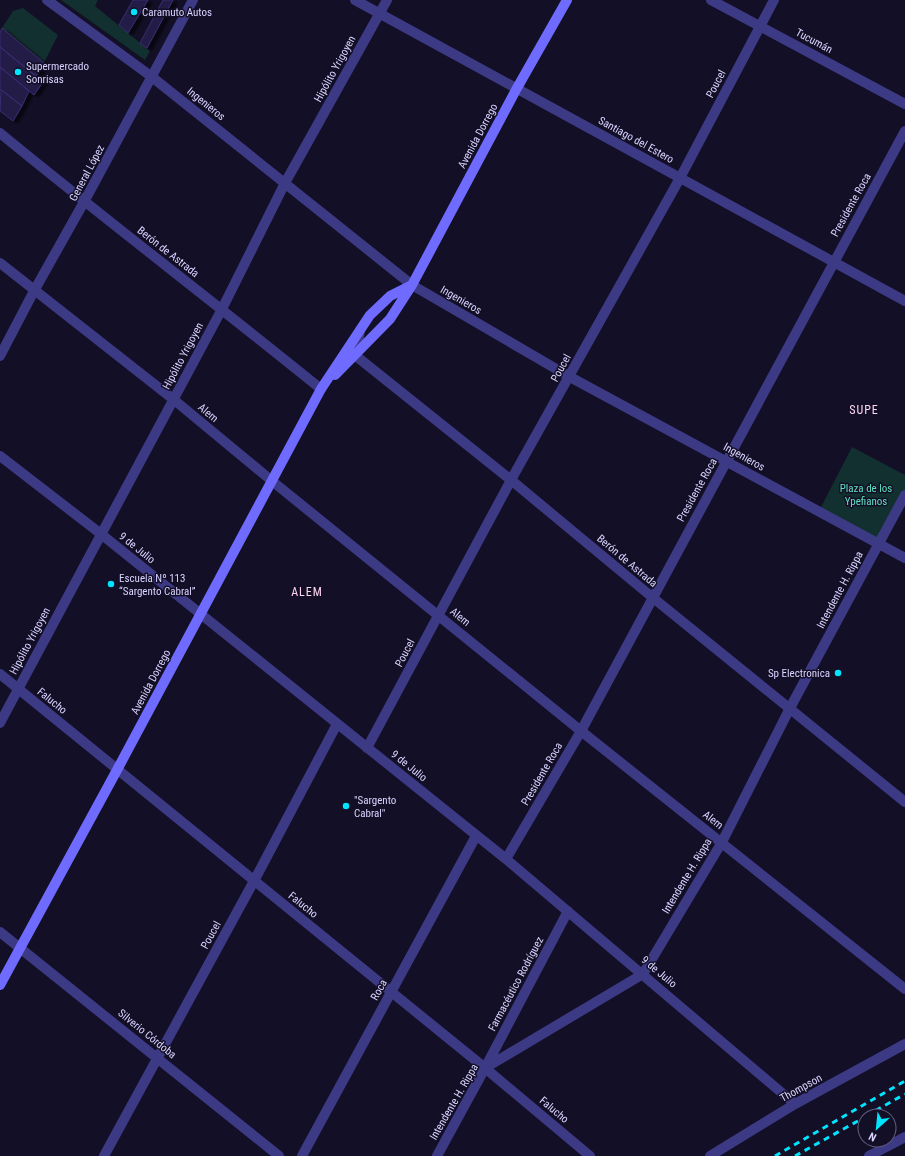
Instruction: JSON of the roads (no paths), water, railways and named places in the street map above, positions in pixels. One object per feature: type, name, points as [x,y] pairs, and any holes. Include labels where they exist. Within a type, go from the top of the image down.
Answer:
[{"type":"main road","name":"Avenida Dorrego","points":[[321,389],[356,356],[390,319],[412,285],[517,88],[568,0]]},
{"type":"main road","name":"Avenida Dorrego","points":[[0,985],[321,389],[370,315],[390,296],[412,285]]},
{"type":"street","name":"Ingenieros","points":[[47,0],[152,76],[412,285],[570,377],[905,558]]},
{"type":"street","name":"General López","points":[[0,356],[193,0]]},
{"type":"street","name":"Santiago del Estero","points":[[355,0],[905,301]]},
{"type":"street","name":"Hipólito Yrigoyen","points":[[0,723],[222,309],[285,183],[387,0]]},
{"type":"street","name":"Tucumán","points":[[711,0],[905,104]]},
{"type":"street","name":"Poucel","points":[[367,748],[511,480],[680,178],[774,0]]},
{"type":"street","name":"Presidente Roca","points":[[506,859],[581,731],[905,131]]},
{"type":"street","name":"Berón de Astrada","points":[[0,133],[84,202],[222,309],[321,389]]},
{"type":"street","name":"Alem","points":[[0,263],[173,399],[581,731],[905,989]]},
{"type":"street","points":[[356,356],[360,329]]},
{"type":"street","name":"Berón de Astrada","points":[[356,356],[511,480],[652,597],[905,802]]},
{"type":"street","name":"9 de Julio","points":[[0,456],[101,534],[200,615],[506,859],[795,1104]]},
{"type":"street","name":"Intendente H. Rippa","points":[[436,1156],[485,1068],[643,974],[722,842],[790,708],[905,494]]},
{"type":"street","name":"Falucho","points":[[0,674],[485,1068],[590,1156]]},
{"type":"street","name":"Poucel","points":[[104,1156],[254,881],[337,724]]},
{"type":"street","name":"Roca","points":[[302,1156],[476,836]]},
{"type":"street","name":"Farmacéutico Rodríguez","points":[[485,1068],[568,911]]},
{"type":"street","name":"Silverio Córdoba","points":[[0,932],[279,1156]]},
{"type":"street","name":"Thompson","points":[[710,1156],[795,1104],[905,1044]]},
{"type":"street","points":[[869,1156],[905,1137]]},
{"type":"railway","points":[[775,1156],[905,1081]]},
{"type":"railway","points":[[880,1108],[905,1094]]},
{"type":"railway","points":[[795,1156],[857,1121]]},
{"type":"place","name":"Caramuto Autos","points":[[134,12]]},
{"type":"place","name":"Supermercado Sonrisas","points":[[18,72]]},
{"type":"place","name":"Escuela Nº 113 “Sargento Cabral”","points":[[111,584]]},
{"type":"place","name":"Sp Electronica","points":[[838,673]]},
{"type":"place","name":"\"Sargento Cabral\"","points":[[346,806]]},
{"type":"district","name":"SUPE","points":[[864,410]]},
{"type":"district","name":"ALEM","points":[[307,592]]},
{"type":"park label","name":"Plaza de los Ypefianos","points":[[866,494]]}]
